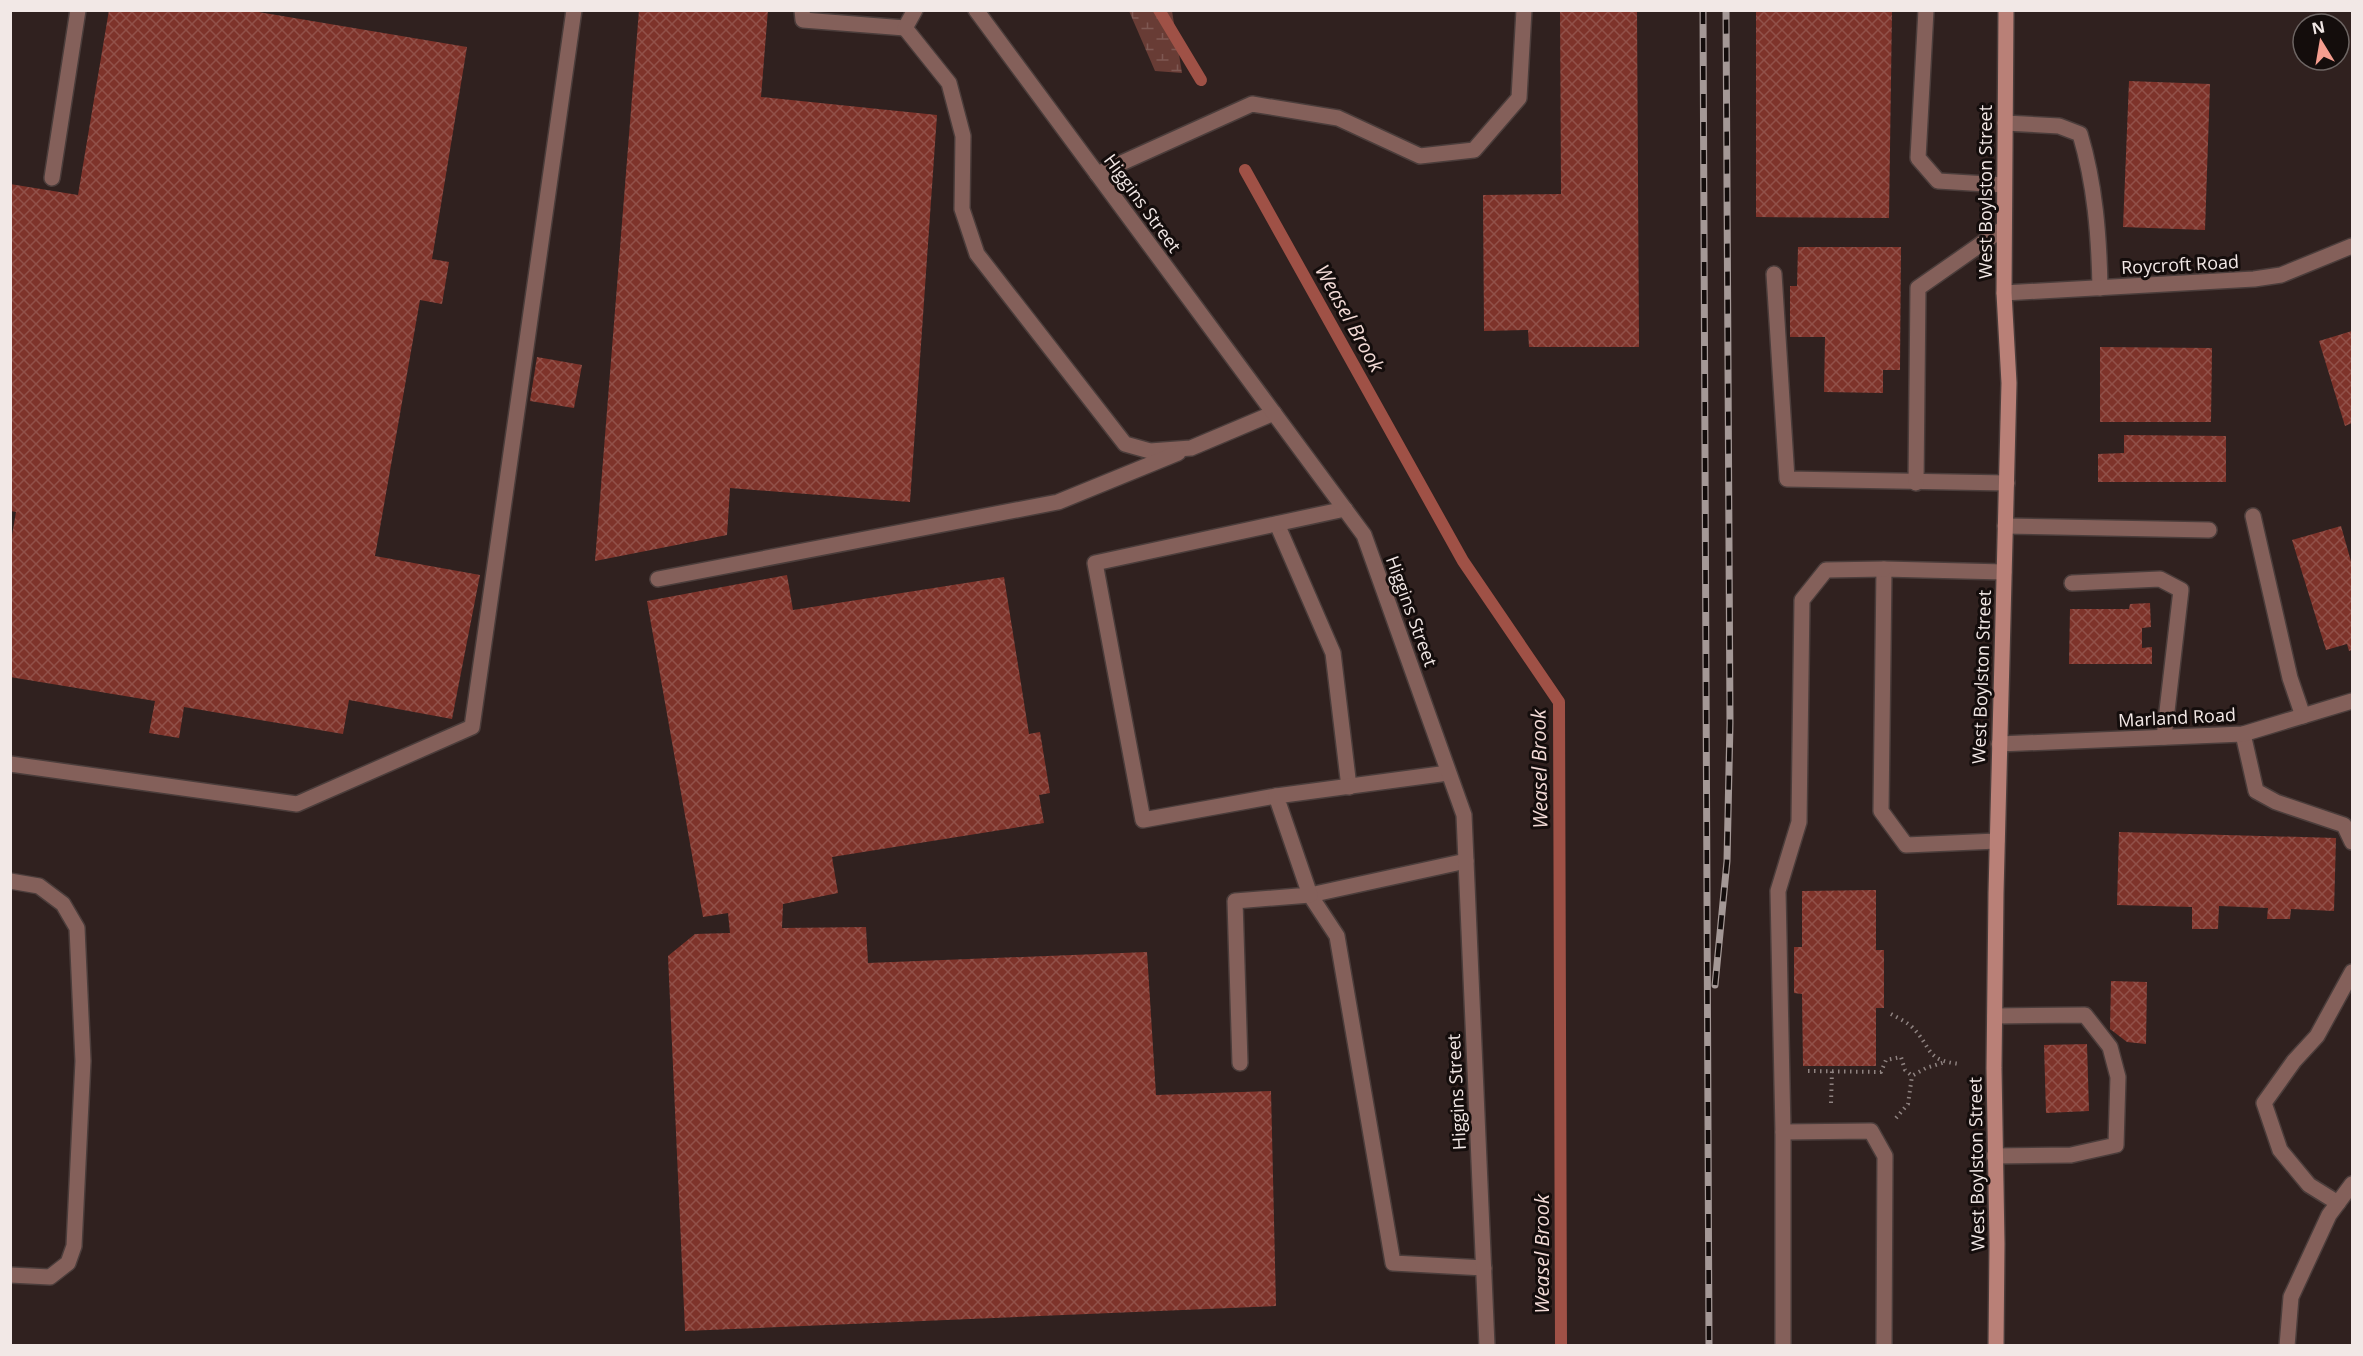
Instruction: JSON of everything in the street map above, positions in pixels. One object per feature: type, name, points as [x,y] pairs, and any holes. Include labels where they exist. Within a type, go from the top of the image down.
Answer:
[{"type":"main road","name":"West Boylston Street","points":[[1996,1346],[1997,1244],[1994,1156],[1997,842],[2009,383],[2004,293],[2006,10]]},
{"type":"street","points":[[52,177],[78,10]]},
{"type":"street","points":[[10,764],[297,804],[472,728],[574,10]]},
{"type":"street","points":[[802,10],[803,20],[905,28],[949,83],[963,136],[962,208],[977,254],[1125,444],[1150,451],[1191,448]]},
{"type":"street","points":[[905,28],[915,10]]},
{"type":"street","name":"Higgins Street","points":[[976,10],[1364,535],[1464,815],[1487,1346]]},
{"type":"street","points":[[1097,174],[1252,104],[1338,118],[1420,156],[1474,150],[1519,98],[1524,10]]},
{"type":"street","points":[[1926,10],[1918,158],[1938,181],[2004,185]]},
{"type":"street","points":[[2005,123],[2059,126],[2080,134],[2089,163],[2098,230],[2100,288]]},
{"type":"street","points":[[1916,483],[1918,288],[2004,228]]},
{"type":"street","name":"Roycroft Road","points":[[2004,293],[2254,279],[2281,275],[2352,246]]},
{"type":"street","points":[[1774,274],[1787,478],[1916,483],[2007,483]]},
{"type":"street","points":[[658,579],[1058,502],[1274,413]]},
{"type":"street","points":[[1345,509],[1095,563],[1143,820],[1276,796],[1449,773]]},
{"type":"street","points":[[2253,516],[2290,678],[2303,716]]},
{"type":"street","points":[[1277,524],[1333,653],[1349,787]]},
{"type":"street","points":[[2005,526],[2209,530]]},
{"type":"street","points":[[1884,569],[1881,811],[1906,845],[1997,842]]},
{"type":"street","points":[[1783,1346],[1784,1132],[1778,891],[1799,822],[1802,600],[1826,570],[2004,572]]},
{"type":"street","points":[[2072,583],[2160,579],[2181,590],[2164,737]]},
{"type":"street","name":"Marland Road","points":[[1999,744],[2243,734],[2352,700]]},
{"type":"street","points":[[2243,734],[2256,791],[2276,802],[2344,825],[2352,842]]},
{"type":"street","points":[[1276,796],[1311,895],[1337,936],[1393,1263],[1484,1268]]},
{"type":"street","points":[[1240,1063],[1234,901],[1311,895],[1466,861]]},
{"type":"street","points":[[10,881],[39,886],[63,904],[76,928],[83,1061],[74,1246],[68,1263],[50,1277],[10,1275]]},
{"type":"street","points":[[2338,1203],[2309,1185],[2280,1150],[2264,1103],[2294,1061],[2317,1036],[2352,972]]},
{"type":"street","points":[[1994,1156],[2071,1155],[2116,1145],[2118,1077],[2110,1047],[2085,1015],[1995,1016]]},
{"type":"street","points":[[1784,1132],[1871,1131],[1885,1156],[1884,1346]]},
{"type":"street","points":[[2287,1346],[2291,1297],[2329,1215],[2352,1184]]},
{"type":"path","points":[[1891,1014],[1912,1027],[1931,1055],[1945,1062],[1960,1064]]},
{"type":"path","points":[[1808,1071],[1881,1072],[1886,1060],[1901,1057],[1905,1070],[1912,1076]]},
{"type":"path","points":[[1912,1076],[1926,1068],[1945,1062]]},
{"type":"path","points":[[1877,1142],[1908,1104],[1912,1076]]},
{"type":"green space","points":[[1129,11],[1172,11],[1182,73],[1155,71]]},
{"type":"building","points":[[109,10],[246,10],[467,47],[432,259],[449,262],[442,304],[420,300],[375,556],[480,575],[452,719],[349,700],[343,734],[184,707],[179,738],[149,733],[155,701],[10,677],[10,547],[16,512],[10,511],[10,184],[78,195]]},
{"type":"building","points":[[639,10],[768,10],[761,97],[937,115],[910,502],[730,488],[727,535],[595,561]]},
{"type":"building","points":[[1560,10],[1637,10],[1639,347],[1529,347],[1528,330],[1484,331],[1483,195],[1561,194]]},
{"type":"building","points":[[1756,10],[1892,10],[1889,218],[1756,217]]},
{"type":"building","points":[[2129,81],[2210,84],[2205,230],[2123,227]]},
{"type":"building","points":[[1798,247],[1901,247],[1900,370],[1883,370],[1883,393],[1824,392],[1825,337],[1790,337],[1790,286],[1797,286]]},
{"type":"building","points":[[2352,331],[2352,423],[2345,426],[2319,341]]},
{"type":"building","points":[[2100,347],[2212,348],[2211,422],[2100,422]]},
{"type":"building","points":[[537,357],[582,365],[574,408],[530,401]]},
{"type":"building","points":[[2124,435],[2226,436],[2226,482],[2098,482],[2098,454],[2124,453]]},
{"type":"building","points":[[2341,526],[2352,565],[2352,650],[2349,651],[2347,644],[2326,650],[2292,540]]},
{"type":"building","points":[[787,575],[793,610],[1004,577],[1029,734],[1040,732],[1050,793],[1039,795],[1044,823],[832,857],[838,893],[783,904],[782,928],[866,927],[868,963],[1147,952],[1156,1095],[1271,1091],[1276,1306],[685,1331],[668,956],[695,934],[730,933],[728,913],[703,917],[647,601]]},
{"type":"building","points":[[2150,603],[2151,627],[2142,628],[2142,648],[2152,647],[2152,664],[2069,664],[2070,609],[2129,609],[2130,604]]},
{"type":"building","points":[[2119,832],[2336,838],[2334,911],[2291,909],[2290,919],[2267,919],[2268,908],[2219,906],[2218,929],[2192,929],[2192,907],[2117,905]]},
{"type":"building","points":[[1876,890],[1876,950],[1884,950],[1884,1008],[1876,1008],[1876,1066],[1803,1066],[1802,994],[1794,993],[1794,947],[1802,947],[1802,891]]},
{"type":"building","points":[[2111,981],[2147,982],[2146,1044],[2127,1042],[2110,1029]]},
{"type":"building","points":[[2087,1044],[2089,1111],[2046,1113],[2044,1045]]},
{"type":"waterway","name":"Weasel Brook","points":[[1159,10],[1201,80]]},
{"type":"waterway","name":"Weasel Brook","points":[[1245,170],[1463,561],[1559,702],[1561,1346]]},
{"type":"railway","points":[[1703,10],[1709,1346]]},
{"type":"railway","points":[[1715,985],[1727,861],[1730,723],[1726,10]]}]
